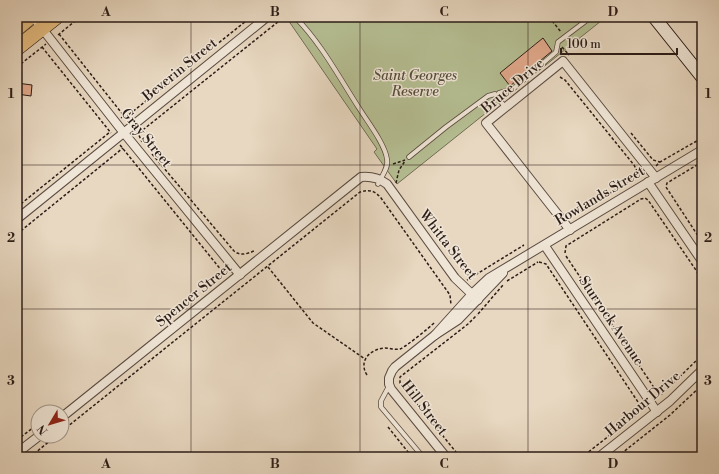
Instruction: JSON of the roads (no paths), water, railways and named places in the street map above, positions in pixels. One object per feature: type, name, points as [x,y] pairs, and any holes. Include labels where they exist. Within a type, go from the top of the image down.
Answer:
[{"type":"highway","points":[[17,28],[41,20]]},
{"type":"highway","points":[[17,48],[41,20]]},
{"type":"street","name":"Beverin Street","points":[[17,219],[267,17]]},
{"type":"street","points":[[654,17],[702,77]]},
{"type":"street","name":"Gray Street","points":[[41,20],[124,133],[240,275]]},
{"type":"street","name":"Bruce Drive","points":[[570,230],[486,123],[563,61],[656,178]]},
{"type":"street","name":"Rowlands Street","points":[[389,372],[436,336],[489,278],[513,265],[702,150]]},
{"type":"street","name":"Spencer Street","points":[[70,411],[342,193],[366,179],[379,182]]},
{"type":"street","name":"Whitta Street","points":[[379,182],[390,189],[455,278],[472,298]]},
{"type":"street","name":"Whitta Street","points":[[379,182],[448,278],[472,298]]},
{"type":"street","points":[[648,182],[702,261]]},
{"type":"street","name":"Sturrock Avenue","points":[[544,246],[657,412]]},
{"type":"street","name":"Harbour Drive","points":[[599,457],[675,397],[702,370]]},
{"type":"street","name":"Hill Street","points":[[389,372],[389,386],[446,457]]},
{"type":"street","points":[[17,454],[30,443]]},
{"type":"lane","points":[[295,17],[309,31],[320,46],[374,132],[386,154],[388,160],[387,167],[379,182]]},
{"type":"lane","points":[[497,97],[499,93],[512,90],[556,52],[558,42],[592,17]]},
{"type":"lane","points":[[409,156],[488,96],[495,94],[506,107]]},
{"type":"lane","points":[[389,386],[381,401],[381,407],[423,457]]},
{"type":"park label","name":"Saint Georges Reserve","points":[[415,84]]}]
